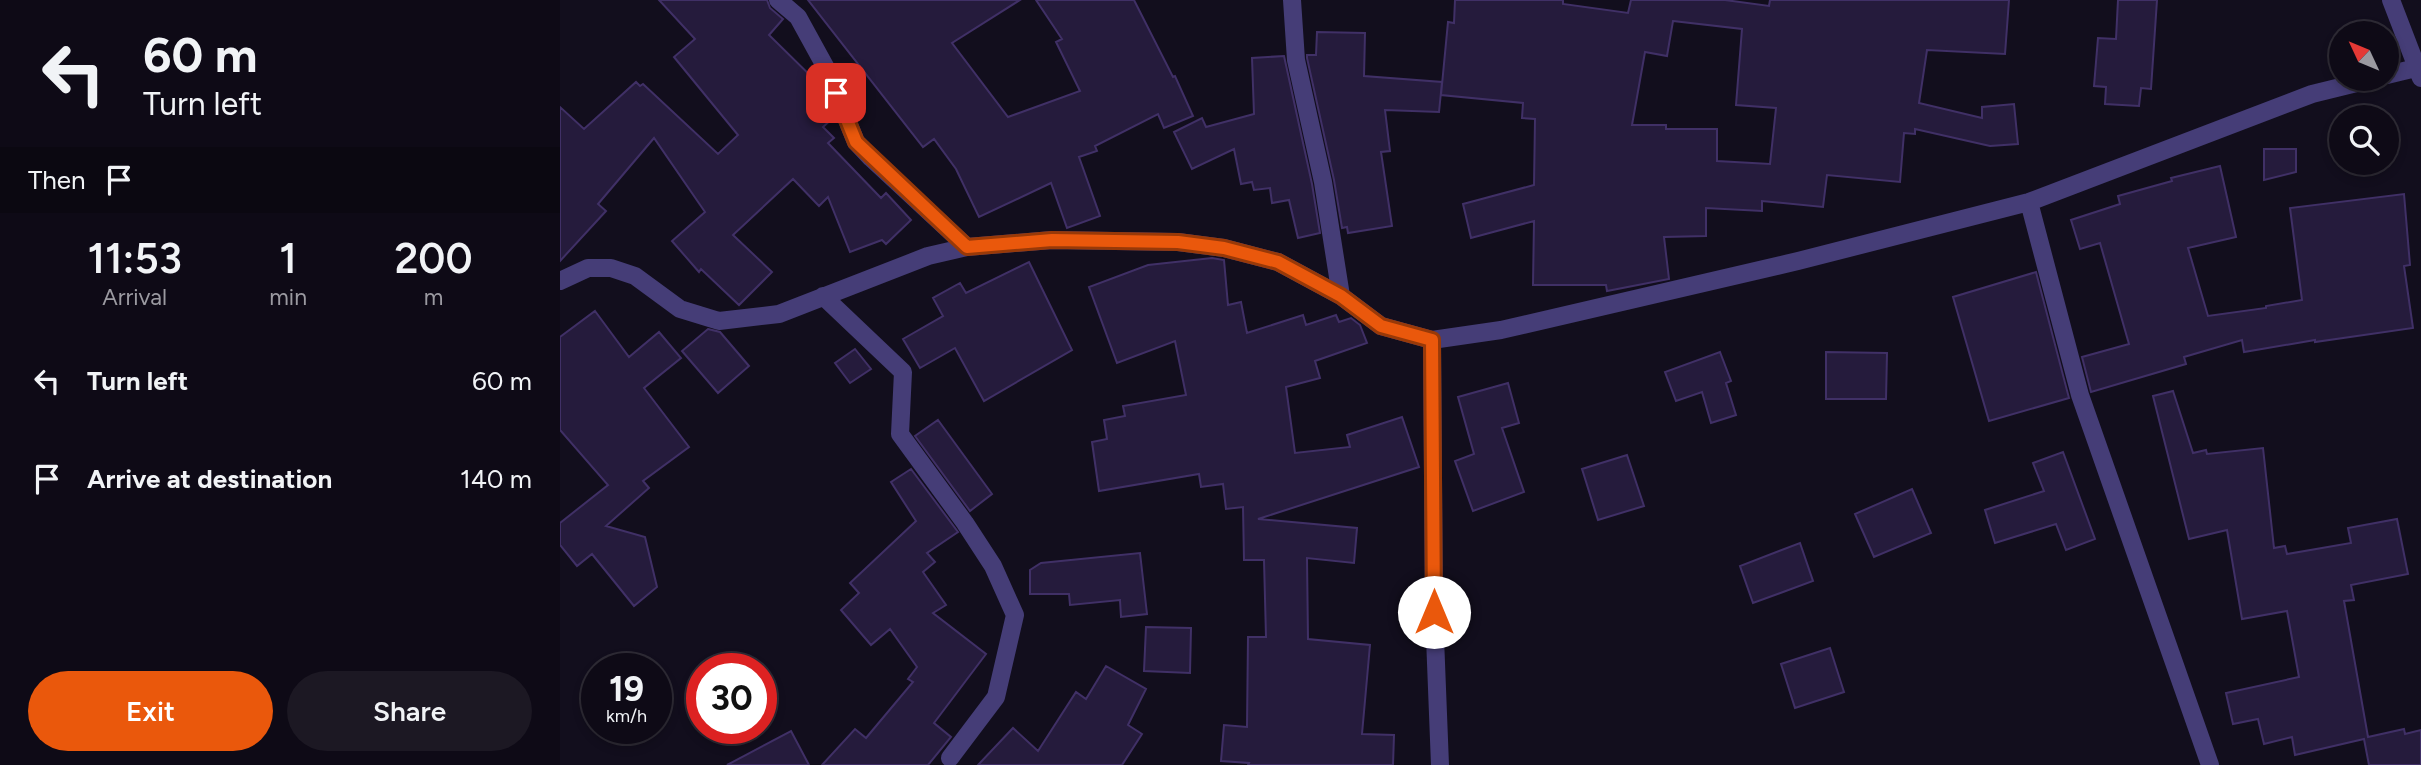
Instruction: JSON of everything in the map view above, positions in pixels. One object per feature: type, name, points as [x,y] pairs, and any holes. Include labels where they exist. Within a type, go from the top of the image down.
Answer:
[{"type":"street","points":[[778,0],[798,17],[821,58],[856,142],[967,247]]},
{"type":"street","points":[[1292,0],[1296,60],[1323,182],[1341,296]]},
{"type":"street","points":[[2391,0],[2419,72],[2399,74]]},
{"type":"street","points":[[560,281],[588,268],[611,268],[635,276],[680,309],[719,321],[779,314],[928,256],[967,247],[1052,240],[1178,242],[1212,246],[1278,262],[1341,296],[1381,326],[1432,340],[1501,330],[1744,274],[2029,202],[2329,90]]},
{"type":"street","points":[[2029,202],[2080,395],[2210,765]]},
{"type":"street","points":[[822,296],[903,372],[900,434],[993,566],[1015,615],[996,697],[950,758]]},
{"type":"street","points":[[1432,340],[1434,612],[1440,765]]},
{"type":"building","points":[[659,0],[767,0],[770,8],[783,19],[769,35],[821,86],[834,117],[823,127],[834,138],[828,143],[881,198],[886,193],[911,220],[886,244],[882,240],[850,252],[828,197],[819,206],[793,179],[733,235],[772,272],[739,305],[701,269],[699,272],[672,241],[705,212],[654,138],[598,204],[606,211],[560,261],[560,107],[584,129],[636,82],[640,86],[643,84],[718,154],[738,135],[674,57],[695,39]]},
{"type":"building","points":[[808,0],[1020,0],[952,43],[1008,117],[1080,91],[1056,42],[1062,39],[1036,0],[1134,0],[1193,116],[1164,128],[1158,114],[1095,146],[1097,151],[1079,157],[1100,216],[1067,228],[1051,183],[979,217],[956,169],[934,139],[923,147]]},
{"type":"building","points":[[1455,0],[1563,0],[1563,4],[1628,13],[1631,0],[1725,0],[1769,6],[1770,0],[2009,0],[2005,54],[1927,50],[1919,103],[1982,118],[1982,107],[2014,104],[2018,144],[1990,146],[1915,129],[1915,134],[1904,133],[1900,182],[1827,175],[1823,207],[1762,201],[1762,211],[1706,208],[1706,236],[1664,237],[1669,279],[1607,291],[1606,285],[1533,285],[1534,221],[1471,238],[1463,204],[1534,185],[1535,119],[1522,118],[1523,103],[1441,95],[1448,22],[1454,23]],"holes":[[[1673,21],[1742,29],[1736,105],[1776,108],[1770,164],[1717,161],[1717,129],[1666,129],[1666,125],[1632,125],[1645,52],[1667,56]]]},
{"type":"building","points":[[2118,0],[2157,0],[2151,89],[2141,88],[2139,106],[2105,104],[2106,87],[2094,86],[2098,38],[2116,39]]},
{"type":"building","points":[[1317,32],[1365,33],[1364,76],[1442,82],[1439,112],[1385,110],[1390,151],[1381,152],[1392,226],[1348,233],[1347,227],[1342,228],[1307,58],[1307,55],[1316,55]]},
{"type":"building","points":[[1284,56],[1320,233],[1298,238],[1289,200],[1272,203],[1270,188],[1254,190],[1252,182],[1241,184],[1234,149],[1192,169],[1174,132],[1202,118],[1206,127],[1254,114],[1252,58]]},
{"type":"building","points":[[2264,149],[2296,149],[2296,172],[2264,180]]},
{"type":"building","points":[[2220,166],[2236,237],[2188,248],[2208,316],[2302,300],[2290,208],[2404,194],[2410,265],[2404,266],[2413,328],[2244,352],[2242,340],[2184,357],[2186,364],[2091,392],[2082,357],[2129,344],[2100,243],[2080,249],[2071,220],[2120,204],[2118,196],[2172,181],[2171,178]]},
{"type":"building","points":[[1212,258],[1224,260],[1228,305],[1241,302],[1247,333],[1303,315],[1306,325],[1336,315],[1339,322],[1351,318],[1360,325],[1367,343],[1315,361],[1320,378],[1286,387],[1295,453],[1350,447],[1347,435],[1402,417],[1419,467],[1258,519],[1357,528],[1354,563],[1307,558],[1308,639],[1370,645],[1362,734],[1394,735],[1393,765],[1248,765],[1249,763],[1221,761],[1224,725],[1247,727],[1248,637],[1266,637],[1264,560],[1244,560],[1243,507],[1226,509],[1223,484],[1201,487],[1199,474],[1099,491],[1092,442],[1107,439],[1104,420],[1125,416],[1123,406],[1186,395],[1175,341],[1117,363],[1089,287],[1148,265]]},
{"type":"building","points":[[1029,262],[1072,350],[984,401],[955,348],[920,368],[903,339],[943,316],[933,298],[960,283],[966,293]]},
{"type":"building","points":[[2036,272],[2069,398],[1989,421],[1953,297]]},
{"type":"building","points":[[595,311],[629,357],[659,332],[681,358],[644,388],[689,447],[643,481],[649,488],[606,526],[645,537],[657,587],[634,606],[592,554],[577,566],[560,545],[560,523],[608,485],[560,430],[560,337]]},
{"type":"building","points":[[708,329],[720,332],[749,366],[718,393],[682,351]]},
{"type":"building","points":[[855,349],[871,369],[850,383],[835,363]]},
{"type":"building","points":[[1720,352],[1731,381],[1726,383],[1736,415],[1711,423],[1702,392],[1676,401],[1665,372]]},
{"type":"building","points":[[1826,352],[1887,353],[1886,399],[1826,399]]},
{"type":"building","points":[[1508,383],[1519,423],[1502,428],[1524,492],[1473,511],[1455,461],[1474,454],[1458,397]]},
{"type":"building","points":[[2173,391],[2193,453],[2263,448],[2274,548],[2285,546],[2287,554],[2351,543],[2348,528],[2397,519],[2408,574],[2351,585],[2354,600],[2344,601],[2368,737],[2404,729],[2405,734],[2421,730],[2421,765],[2369,765],[2364,739],[2295,755],[2292,737],[2264,744],[2258,719],[2233,724],[2226,693],[2299,677],[2287,611],[2242,619],[2227,530],[2189,539],[2153,396]]},
{"type":"building","points":[[938,420],[992,494],[970,511],[915,436]]},
{"type":"building","points":[[2063,452],[2095,539],[2066,550],[2056,524],[1995,543],[1985,510],[2044,491],[2033,463]]},
{"type":"building","points":[[1627,455],[1644,506],[1598,520],[1582,469]]},
{"type":"building","points":[[911,469],[958,532],[927,553],[935,562],[923,572],[946,605],[933,613],[986,654],[934,723],[951,737],[928,765],[822,765],[855,729],[866,738],[913,682],[908,679],[917,667],[890,629],[871,645],[841,610],[859,593],[850,583],[916,521],[891,482]]},
{"type":"building","points":[[1912,489],[1931,533],[1874,557],[1855,514]]},
{"type":"building","points":[[1800,543],[1813,581],[1753,603],[1740,566]]},
{"type":"building","points":[[1140,553],[1147,614],[1121,617],[1120,600],[1070,605],[1069,594],[1030,594],[1030,570],[1041,563]]},
{"type":"building","points":[[1146,627],[1191,628],[1190,673],[1144,671]]},
{"type":"building","points":[[1830,648],[1844,692],[1795,708],[1781,664]]},
{"type":"building","points":[[1106,666],[1146,689],[1128,725],[1142,734],[1122,765],[978,765],[1013,728],[1038,751],[1076,692],[1086,699]]},
{"type":"building","points":[[791,731],[809,765],[727,765],[767,744],[777,744],[777,738]]},
{"type":"route","points":[[836,93],[856,142],[967,247],[1052,240],[1178,242],[1224,248],[1278,262],[1341,296],[1381,326],[1432,340],[1434,612]]}]
